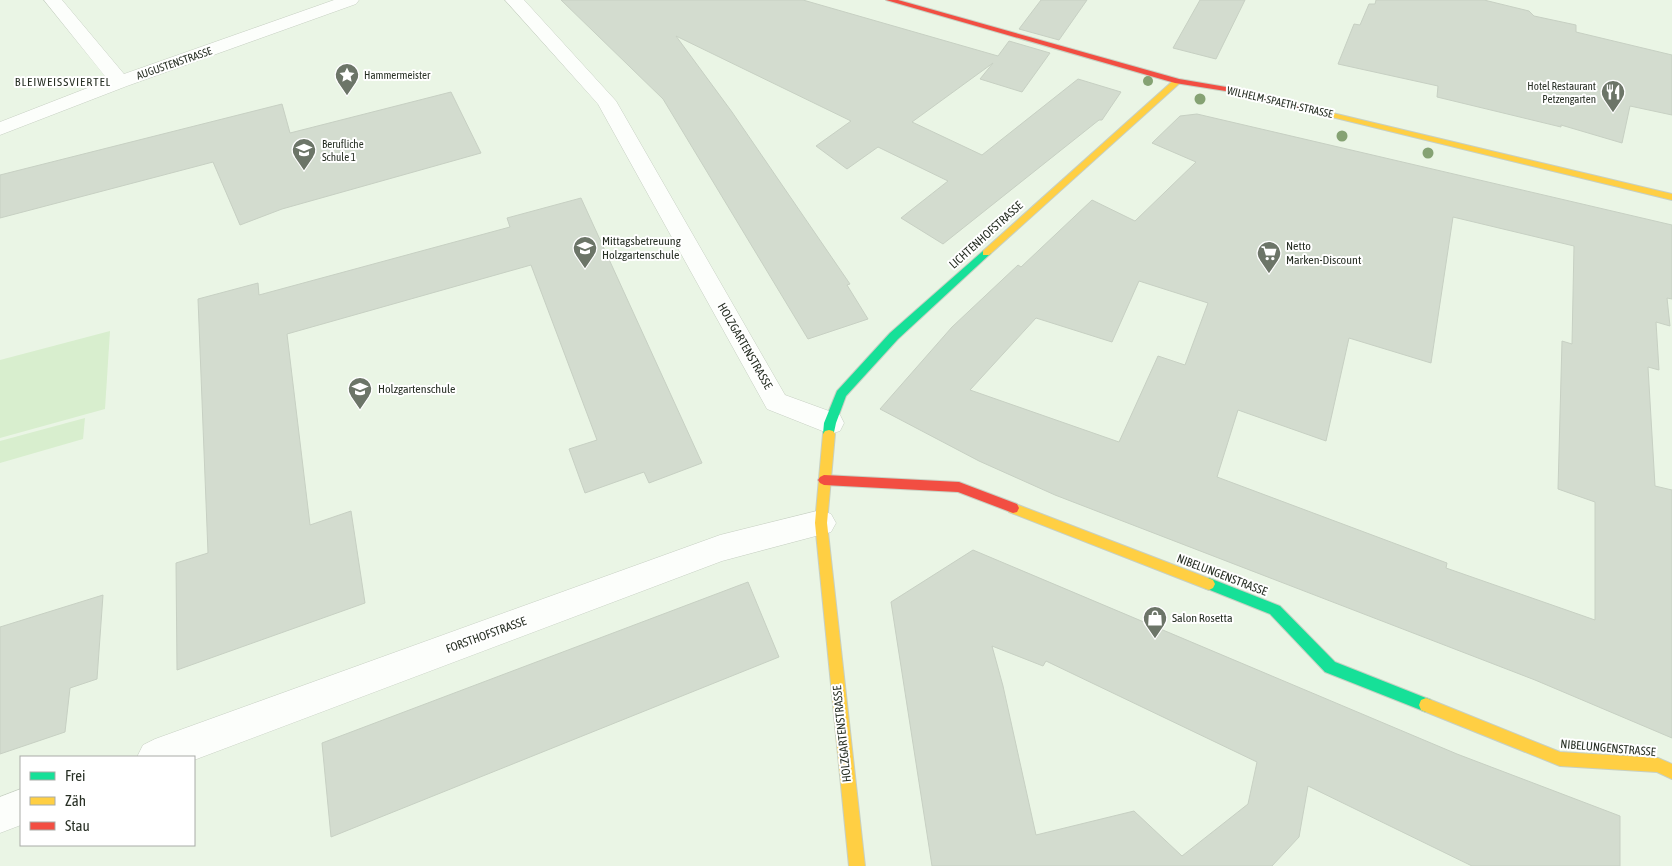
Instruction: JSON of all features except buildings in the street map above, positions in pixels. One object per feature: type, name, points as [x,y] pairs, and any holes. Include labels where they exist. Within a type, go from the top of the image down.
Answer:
[{"type":"street","points":[[53,0],[120,82]]},
{"type":"street","name":"AUGUSTENSTRASSE","points":[[0,129],[120,82],[350,0]]},
{"type":"street","name":"HOLZGARTENSTRASSE","points":[[514,0],[606,101],[776,402],[830,423],[821,523],[857,866]]},
{"type":"street","name":"WILHELM-SPAETH-STRASSE","points":[[890,0],[1178,81],[1232,90],[1672,197]]},
{"type":"street","name":"LICHTENHOFSTRASSE","points":[[830,423],[841,394],[894,336],[1178,81]]},
{"type":"street","name":"NIBELUNGENSTRASSE","points":[[824,480],[959,488],[1274,610],[1330,667],[1560,759],[1658,765],[1672,772]]},
{"type":"street","name":"FORSTHOFSTRASSE","points":[[158,756],[720,548],[821,523]]},
{"type":"street","points":[[0,815],[20,807]]},
{"type":"green space","points":[[110,331],[105,409],[0,438],[0,360]]},
{"type":"green space","points":[[85,418],[83,439],[0,463],[0,441]]},
{"type":"traffic: fast","points":[[829,434],[830,423],[841,394],[894,336],[986,253]]},
{"type":"traffic: fast","points":[[1209,584],[1275,610],[1330,667],[1426,705]]},
{"type":"traffic: slow","points":[[986,253],[1178,81]]},
{"type":"traffic: slow","points":[[1302,107],[1672,197]]},
{"type":"traffic: slow","points":[[829,434],[821,523],[857,866]]},
{"type":"traffic: slow","points":[[1013,508],[1209,584]]},
{"type":"traffic: slow","points":[[1426,705],[1560,759],[1658,765],[1672,772]]},
{"type":"traffic: jam","points":[[890,0],[1178,81],[1232,90],[1302,107]]},
{"type":"traffic: jam","points":[[824,480],[959,487],[1013,508]]},
{"type":"place","name":"Hammermeister","points":[[347,96]]},
{"type":"place","name":"Hotel Restaurant Petzengarten","points":[[1613,113]]},
{"type":"place","name":"Berufliche Schule 1","points":[[304,171]]},
{"type":"place","name":"Mittagsbetreuung Holzgartenschule","points":[[585,269]]},
{"type":"place","name":"Netto Marken-Discount","points":[[1269,274]]},
{"type":"place","name":"Holzgartenschule","points":[[360,410]]},
{"type":"place","name":"Salon Rosetta","points":[[1155,639]]},
{"type":"district","name":"BLEIWEISSVIERTEL","points":[[63,82]]}]
